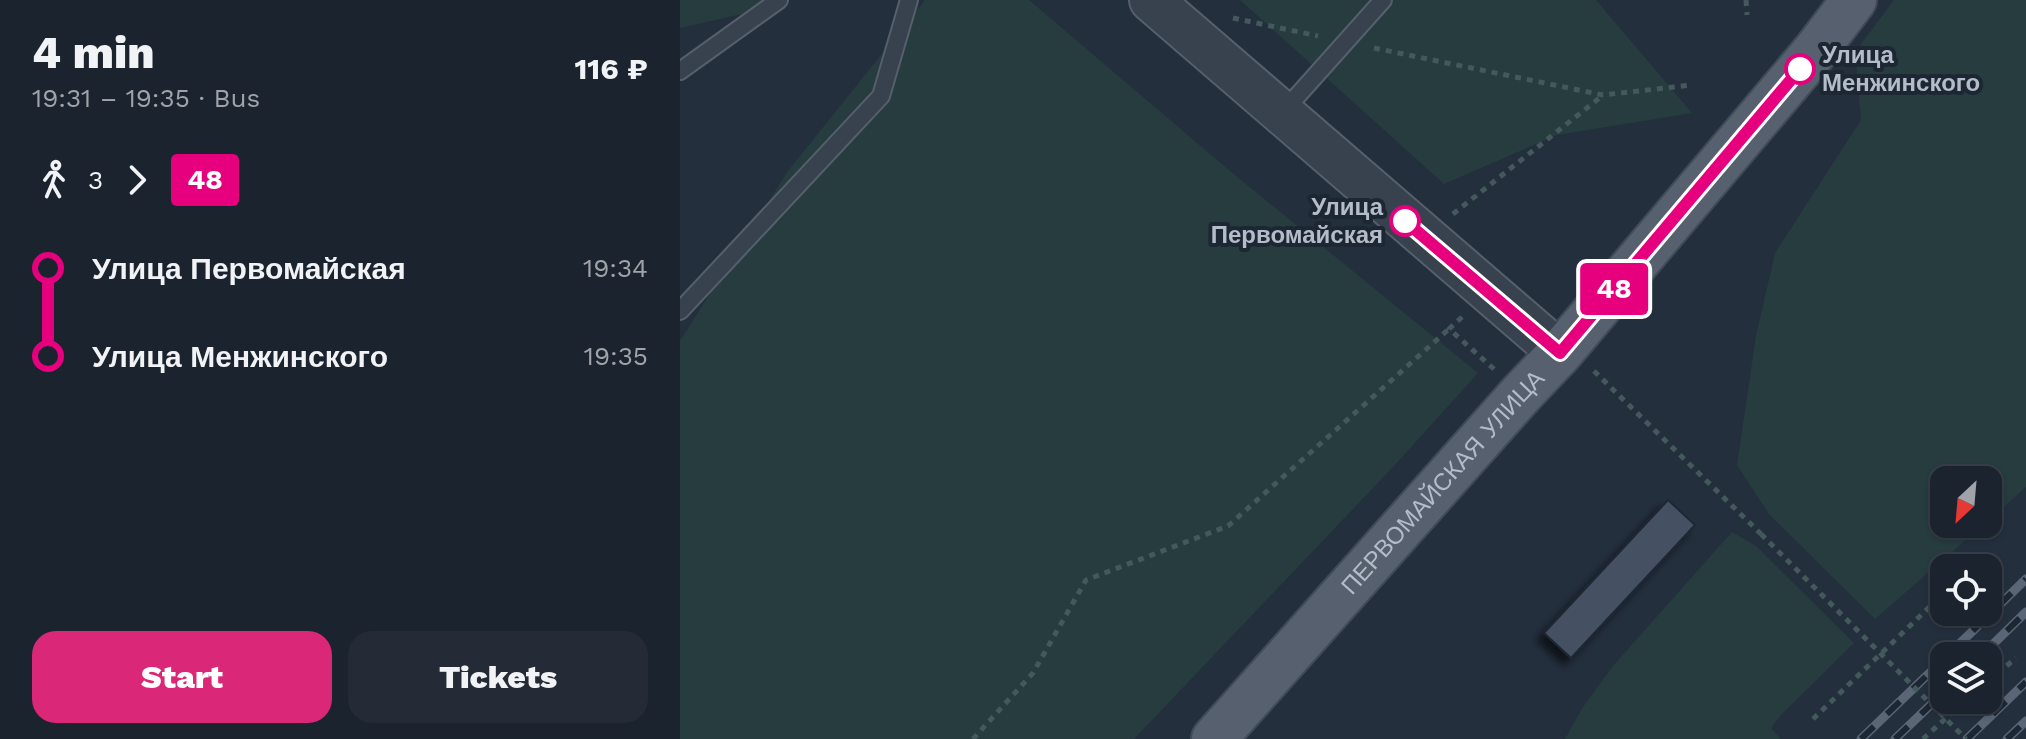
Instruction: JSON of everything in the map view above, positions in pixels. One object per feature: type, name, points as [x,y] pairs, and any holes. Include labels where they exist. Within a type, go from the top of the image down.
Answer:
[{"type":"main road","name":"ПЕРВОМАЙСКАЯ УЛИЦА","points":[[1214,739],[1511,405],[1577,362],[1854,0]]},
{"type":"street","points":[[1151,0],[1281,114],[1577,362]]},
{"type":"lane","points":[[680,71],[779,0]]},
{"type":"lane","points":[[680,311],[881,96],[909,0]]},
{"type":"lane","points":[[1281,114],[1383,0]]},
{"type":"path","points":[[1746,0],[1747,15]]},
{"type":"path","points":[[1218,15],[1603,95],[1692,85]]},
{"type":"path","points":[[1446,219],[1603,95]]},
{"type":"path","points":[[973,739],[1033,673],[1086,580],[1228,526],[1449,329]]},
{"type":"path","points":[[1577,362],[1738,510],[1966,739]]},
{"type":"path","points":[[1813,719],[1930,606]]},
{"type":"path","points":[[2002,670],[2016,658]]},
{"type":"path","points":[[1923,739],[1950,714]]},
{"type":"green space","points":[[680,0],[774,0],[768,8],[680,28]]},
{"type":"green space","points":[[925,0],[1029,0],[1230,171],[1478,373],[1394,466],[1134,739],[680,739],[680,341],[788,171]]},
{"type":"green space","points":[[1240,0],[1596,0],[1692,113],[1557,135],[1444,184]]},
{"type":"green space","points":[[1894,0],[2026,0],[2026,487],[2002,508],[2002,466],[1930,466],[1930,538],[1968,538],[1950,554],[1930,554],[1930,571],[1875,619],[1769,514],[1737,465],[1756,336],[1775,253],[1861,120],[1855,52]]},
{"type":"green space","points":[[1732,532],[1756,546],[1854,643],[1771,728],[1781,739],[1565,739],[1583,707],[1613,666]]},
{"type":"building","points":[[1668,500],[1695,525],[1571,658],[1544,633]]},
{"type":"railway","points":[[1961,642],[2026,579]]},
{"type":"railway","points":[[1995,642],[2026,612]]},
{"type":"railway","points":[[1861,739],[1930,672]]},
{"type":"railway","points":[[1967,739],[2026,682]]},
{"type":"railway","points":[[1895,739],[1930,705]]},
{"type":"railway","points":[[2007,739],[2026,721]]},
{"type":"bus line","name":"48","points":[[1405,221],[1560,353],[1800,69]]},
{"type":"place","name":"Улица Менжинского","points":[[1800,69]]},
{"type":"place","name":"Улица Первомайская","points":[[1405,221]]}]
